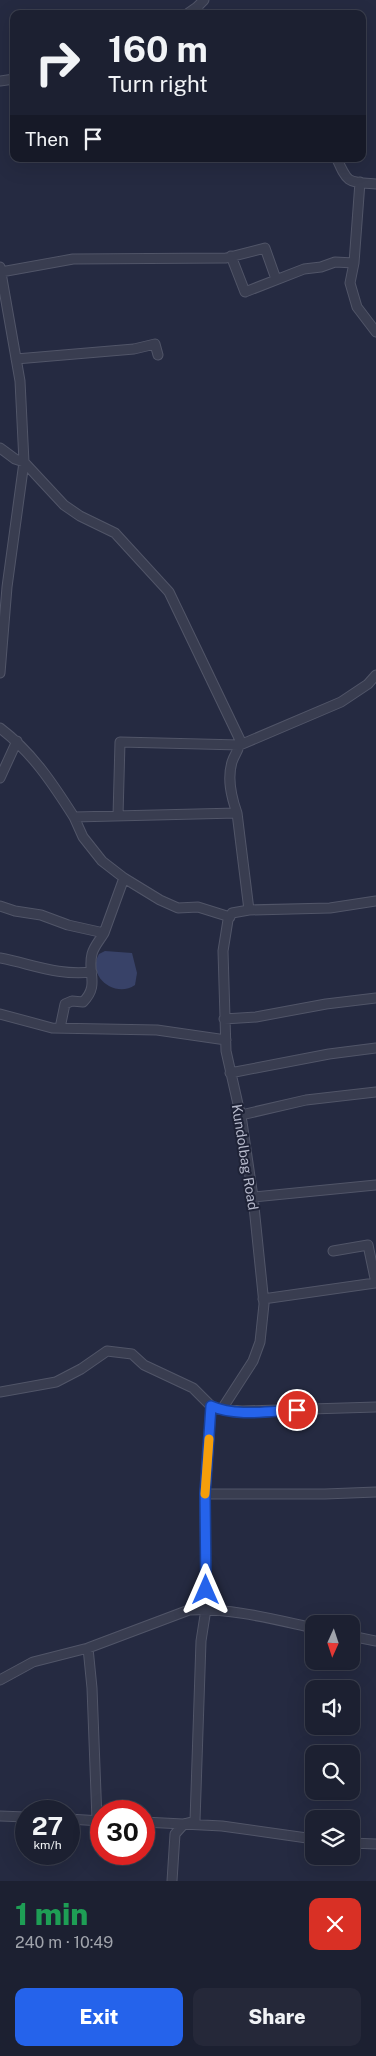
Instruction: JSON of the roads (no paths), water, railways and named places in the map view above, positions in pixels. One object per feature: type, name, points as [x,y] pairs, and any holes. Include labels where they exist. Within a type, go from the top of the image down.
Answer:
[{"type":"street","points":[[198,10],[204,0]]},
{"type":"street","points":[[338,162],[344,176],[351,181],[376,184]]},
{"type":"street","points":[[360,182],[354,263],[350,283],[357,307],[376,332]]},
{"type":"street","points":[[0,673],[7,587],[24,462],[20,381],[1,270],[73,259],[231,256],[265,248],[276,279]]},
{"type":"street","points":[[231,256],[246,292],[276,279],[335,262],[354,263]]},
{"type":"street","points":[[16,359],[134,349],[155,344],[158,355]]},
{"type":"street","points":[[0,448],[15,459],[24,462],[64,505],[80,516],[115,533],[168,592],[240,740],[240,745],[232,762],[230,792],[237,813],[249,910]]},
{"type":"street","points":[[118,816],[120,742],[240,745],[340,702],[368,684],[376,675]]},
{"type":"street","points":[[0,728],[17,741],[49,777],[74,817],[83,837],[102,861],[124,878],[160,900],[178,908],[198,907],[230,917],[232,913],[249,910],[330,908],[376,901]]},
{"type":"street","points":[[0,778],[17,741]]},
{"type":"street","points":[[74,817],[237,813]]},
{"type":"street","points":[[60,1028],[65,1004],[72,1001],[83,1002],[92,987],[92,954],[104,934],[124,878]]},
{"type":"street","points":[[0,906],[41,915],[68,925],[104,934]]},
{"type":"street","name":"Kundolbag Road","points":[[222,1410],[253,1361],[260,1342],[263,1299],[253,1197],[240,1115],[230,1073],[224,1019],[223,951],[230,917]]},
{"type":"street","points":[[0,958],[52,972],[92,972]]},
{"type":"street","points":[[224,1019],[376,998]]},
{"type":"street","points":[[0,1014],[24,1022],[60,1028],[157,1030],[226,1040]]},
{"type":"street","points":[[230,1073],[329,1054],[376,1048]]},
{"type":"street","points":[[240,1115],[306,1100],[376,1092]]},
{"type":"street","points":[[253,1197],[376,1185]]},
{"type":"street","points":[[263,1299],[376,1283],[368,1245],[333,1251]]},
{"type":"street","points":[[0,1392],[56,1382],[81,1369],[107,1351],[132,1354],[144,1365],[192,1388],[211,1406],[222,1410],[376,1407]]},
{"type":"street","points":[[172,1881],[175,1834],[184,1824],[196,1821],[201,1641],[206,1609],[205,1494],[211,1406]]},
{"type":"street","points":[[205,1494],[376,1492]]},
{"type":"street","points":[[0,1680],[33,1662],[88,1648],[189,1610],[206,1609],[238,1612],[305,1626]]},
{"type":"street","points":[[360,1638],[376,1641]]},
{"type":"street","points":[[88,1648],[98,1800]]},
{"type":"street","points":[[0,1816],[15,1817]]},
{"type":"street","points":[[155,1823],[222,1826],[305,1839]]},
{"type":"street","points":[[360,1843],[376,1844]]},
{"type":"water","points":[[105,951],[132,953],[137,973],[135,985],[127,989],[119,989],[111,987],[99,977],[96,970],[96,962],[99,954]]}]
